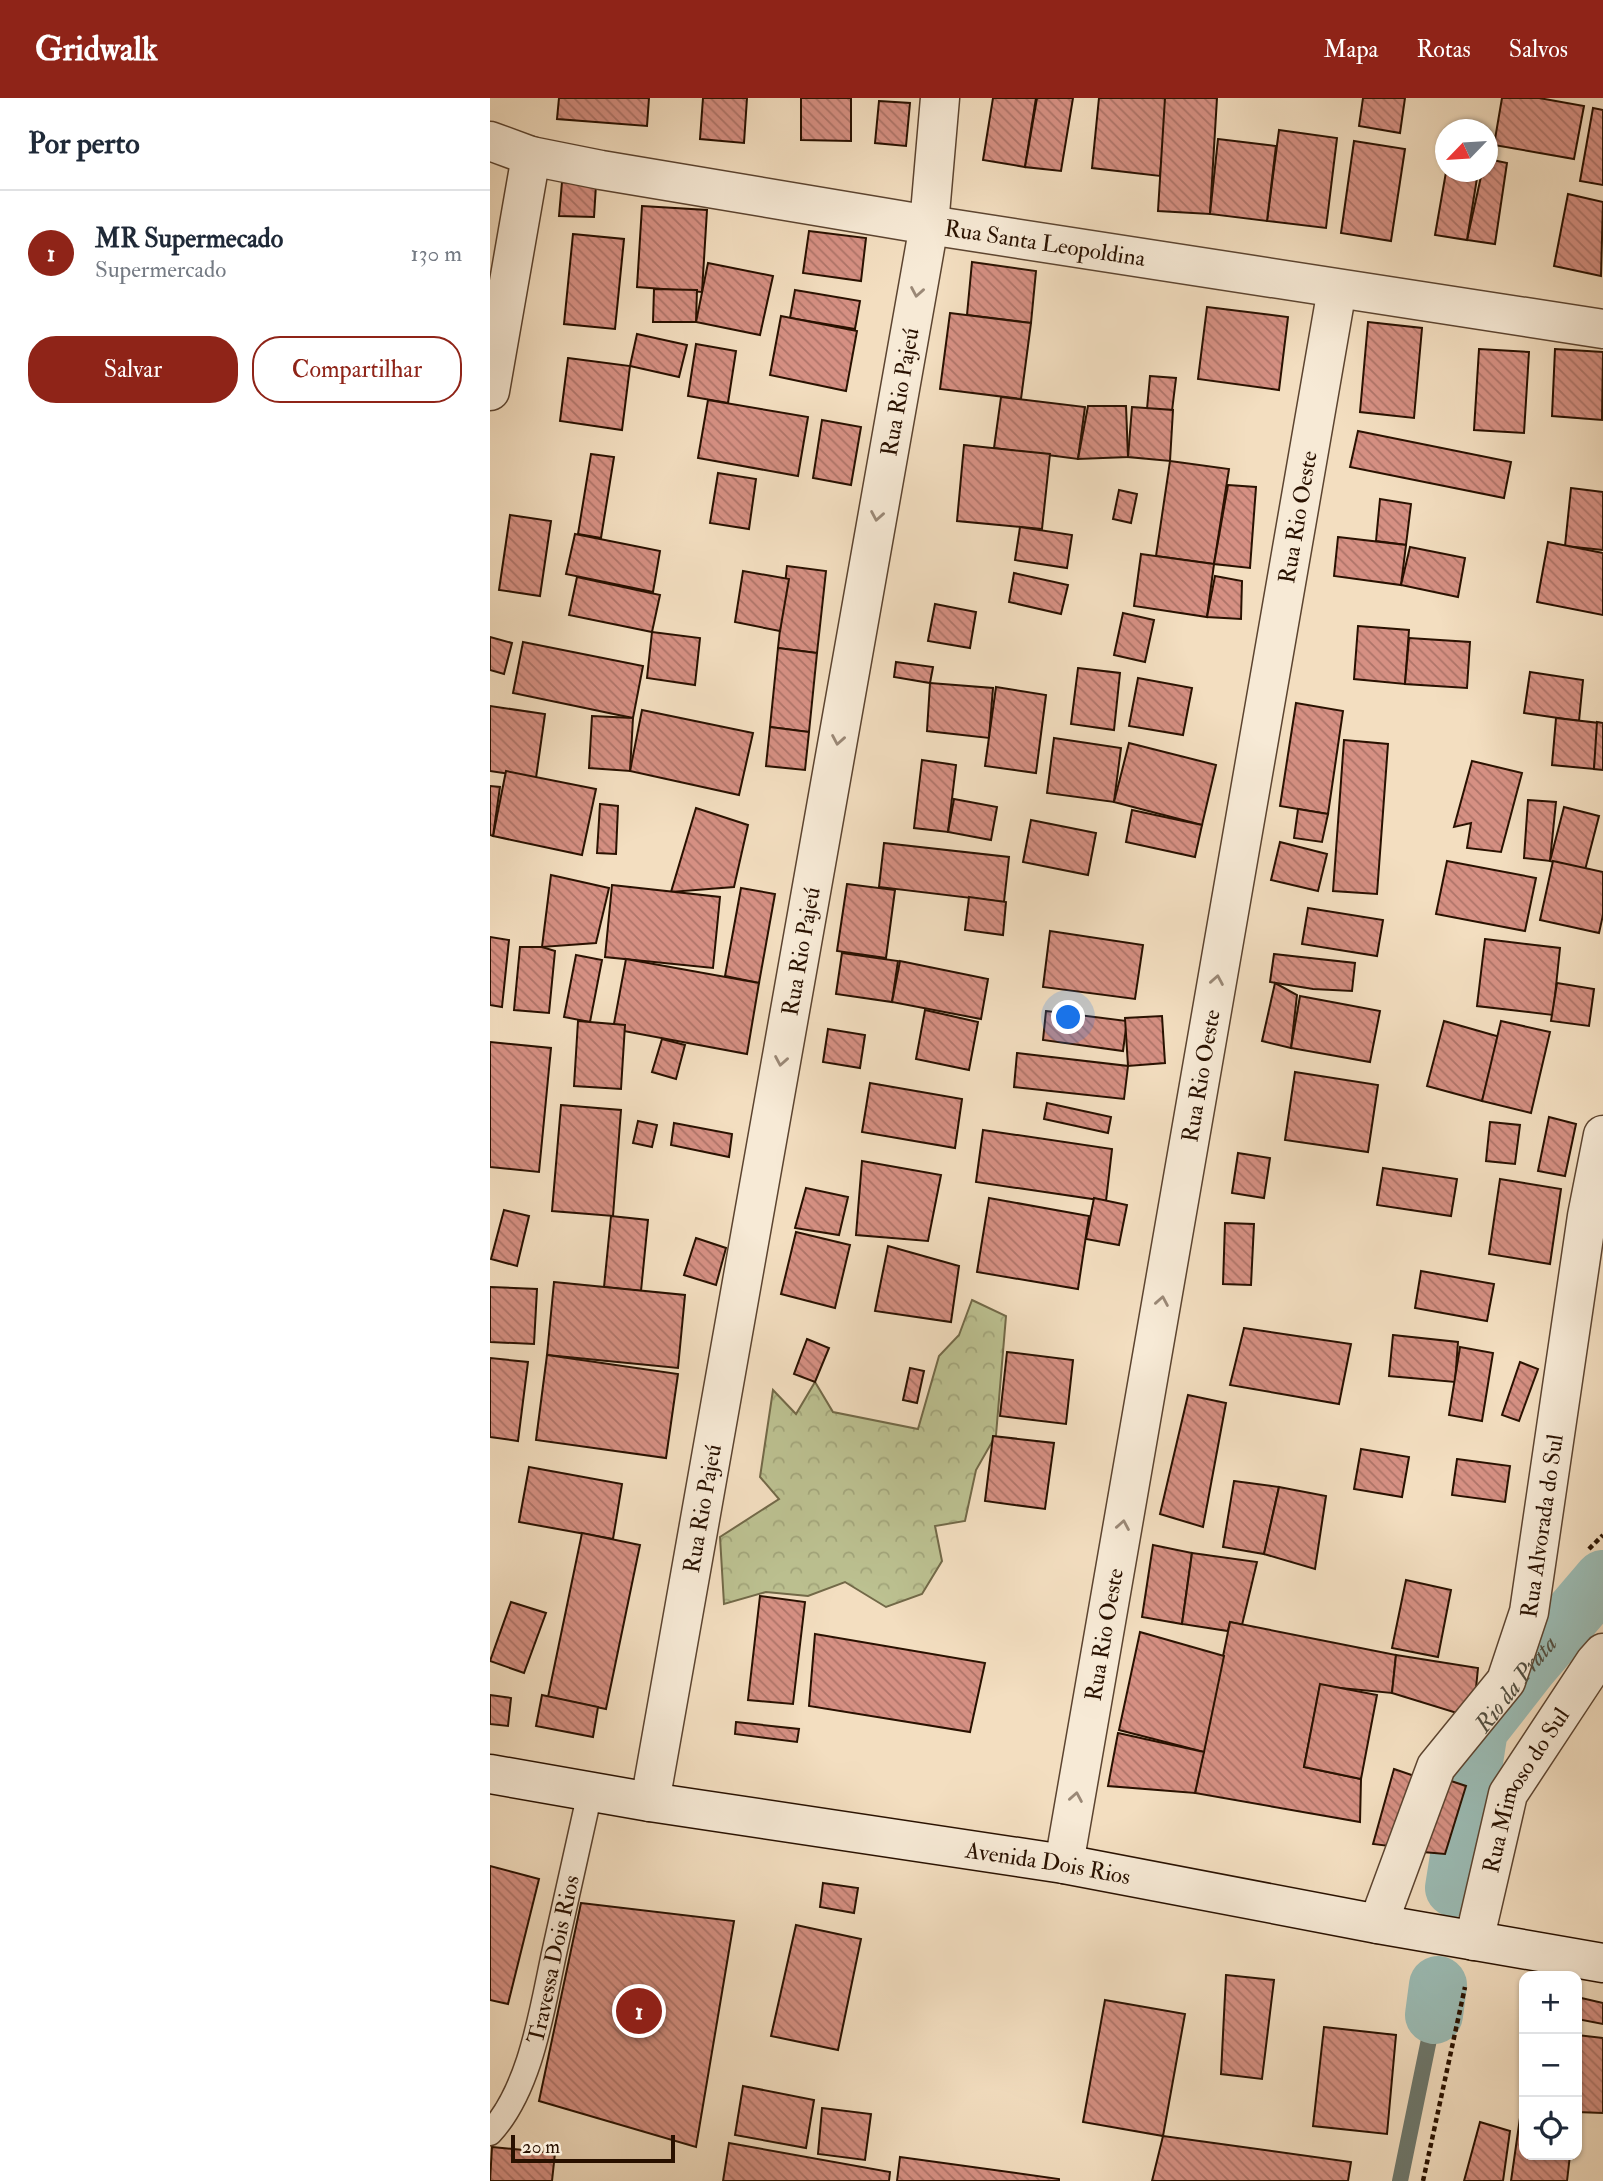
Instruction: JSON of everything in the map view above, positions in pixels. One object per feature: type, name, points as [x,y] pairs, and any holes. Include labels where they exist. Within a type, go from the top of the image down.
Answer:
[{"type":"street","name":"Rua Rio Pajeú","points":[[650,1802],[929,225],[940,98]]},
{"type":"street","name":"Rua Santa Leopoldina","points":[[490,141],[531,156],[601,170],[929,225],[1603,329]]},
{"type":"street","points":[[490,391],[531,156]]},
{"type":"street","name":"Rua Rio Oeste","points":[[1064,1864],[1337,289]]},
{"type":"street","name":"Rua Alvorada do Sul","points":[[1378,1924],[1436,1767],[1506,1681],[1529,1612],[1587,1216],[1603,1135]]},
{"type":"street","name":"Rua Mimoso do Sul","points":[[1474,1941],[1508,1794],[1603,1653]]},
{"type":"street","name":"Avenida Dois Rios","points":[[490,1774],[650,1802],[1064,1864],[1378,1924],[1603,1963]]},
{"type":"lane","name":"Travessa Dois Rios","points":[[496,2127],[514,2097],[535,2040],[590,1792]]},
{"type":"path","points":[[1423,2181],[1474,1941]]},
{"type":"green space","points":[[972,1300],[1006,1316],[996,1435],[976,1470],[965,1521],[935,1526],[942,1561],[922,1594],[886,1607],[845,1582],[808,1596],[766,1592],[724,1604],[720,1537],[779,1499],[760,1477],[773,1390],[796,1414],[815,1382],[833,1412],[918,1429],[939,1356],[959,1335]]},
{"type":"building","points":[[559,98],[649,98],[647,126],[557,119]]},
{"type":"building","points":[[703,98],[747,98],[744,143],[700,139]]},
{"type":"building","points":[[801,98],[851,98],[851,141],[801,140]]},
{"type":"building","points":[[993,98],[1036,98],[1025,167],[983,160]]},
{"type":"building","points":[[1037,98],[1073,98],[1061,171],[1025,167]]},
{"type":"building","points":[[1099,98],[1168,98],[1160,176],[1092,168]]},
{"type":"building","points":[[1165,98],[1217,98],[1210,214],[1158,211]]},
{"type":"building","points":[[1363,98],[1405,98],[1400,133],[1359,126]]},
{"type":"building","points":[[1502,98],[1539,98],[1584,106],[1574,159],[1498,146]]},
{"type":"building","points":[[879,101],[910,103],[906,146],[875,143]]},
{"type":"building","points":[[1593,108],[1603,110],[1603,185],[1580,181]]},
{"type":"building","points":[[1279,130],[1337,138],[1326,228],[1267,221]]},
{"type":"building","points":[[1218,139],[1276,146],[1267,221],[1210,214]]},
{"type":"building","points":[[1354,141],[1405,149],[1391,241],[1341,233]]},
{"type":"building","points":[[1498,161],[1507,163],[1495,244],[1467,240],[1480,182],[1498,182]]},
{"type":"building","points":[[562,182],[596,185],[594,217],[559,216]]},
{"type":"building","points":[[1444,182],[1476,182],[1467,240],[1435,235]]},
{"type":"building","points":[[1568,194],[1603,202],[1601,276],[1554,266]]},
{"type":"building","points":[[642,206],[707,210],[702,292],[637,287]]},
{"type":"building","points":[[809,231],[866,238],[861,281],[803,273]]},
{"type":"building","points":[[573,234],[624,239],[615,329],[564,324]]},
{"type":"building","points":[[972,262],[1036,271],[1031,323],[967,315]]},
{"type":"building","points":[[708,263],[773,276],[760,335],[696,322]]},
{"type":"building","points":[[654,289],[697,290],[696,322],[653,322]]},
{"type":"building","points":[[795,290],[860,301],[855,329],[790,318]]},
{"type":"building","points":[[1207,307],[1288,317],[1279,390],[1198,379]]},
{"type":"building","points":[[950,313],[1031,323],[1021,399],[940,389]]},
{"type":"building","points":[[781,316],[857,331],[846,391],[770,375]]},
{"type":"building","points":[[1368,322],[1422,328],[1414,418],[1360,412]]},
{"type":"building","points":[[637,334],[687,345],[679,377],[630,366]]},
{"type":"building","points":[[696,344],[736,351],[728,403],[688,396]]},
{"type":"building","points":[[1479,349],[1529,352],[1524,433],[1474,430]]},
{"type":"building","points":[[1555,349],[1603,352],[1602,420],[1552,416]]},
{"type":"building","points":[[568,358],[630,366],[622,430],[560,421]]},
{"type":"building","points":[[1150,376],[1176,378],[1172,411],[1147,409]]},
{"type":"building","points":[[1001,397],[1085,407],[1078,459],[994,448]]},
{"type":"building","points":[[708,400],[808,417],[798,476],[698,458]]},
{"type":"building","points":[[1088,406],[1126,406],[1128,457],[1078,459]]},
{"type":"building","points":[[1132,407],[1173,410],[1170,461],[1128,457]]},
{"type":"building","points":[[822,420],[861,427],[851,485],[813,478]]},
{"type":"building","points":[[1358,431],[1511,462],[1504,498],[1350,467]]},
{"type":"building","points":[[964,445],[1050,454],[1042,529],[957,521]]},
{"type":"building","points":[[591,454],[614,457],[601,538],[578,534]]},
{"type":"building","points":[[1170,461],[1229,469],[1214,564],[1156,556]]},
{"type":"building","points":[[718,473],[756,479],[749,529],[710,523]]},
{"type":"building","points":[[1228,485],[1256,487],[1250,568],[1214,564]]},
{"type":"building","points":[[1571,488],[1603,492],[1603,550],[1565,546]]},
{"type":"building","points":[[1119,490],[1137,494],[1131,523],[1113,519]]},
{"type":"building","points":[[1380,499],[1411,504],[1406,545],[1376,541]]},
{"type":"building","points":[[510,515],[551,521],[540,596],[499,590]]},
{"type":"building","points":[[1020,527],[1072,535],[1067,568],[1015,560]]},
{"type":"building","points":[[575,534],[660,551],[653,592],[566,574]]},
{"type":"building","points":[[1338,537],[1406,545],[1401,585],[1334,576]]},
{"type":"building","points":[[1548,542],[1603,553],[1603,615],[1537,602]]},
{"type":"building","points":[[1410,547],[1465,558],[1458,597],[1401,585]]},
{"type":"building","points":[[1141,554],[1214,564],[1207,617],[1134,606]]},
{"type":"building","points":[[787,566],[826,571],[817,653],[778,648]]},
{"type":"building","points":[[743,571],[789,579],[780,631],[735,622]]},
{"type":"building","points":[[1014,573],[1068,585],[1061,614],[1009,602]]},
{"type":"building","points":[[1215,576],[1242,581],[1241,619],[1207,617]]},
{"type":"building","points":[[577,577],[660,595],[652,632],[569,615]]},
{"type":"building","points":[[935,604],[976,612],[970,648],[928,641]]},
{"type":"building","points":[[1123,613],[1154,620],[1145,662],[1114,655]]},
{"type":"building","points":[[1358,626],[1409,630],[1405,684],[1354,679]]},
{"type":"building","points":[[652,632],[700,638],[695,685],[647,678]]},
{"type":"building","points":[[490,637],[512,643],[504,674],[490,670]]},
{"type":"building","points":[[1409,638],[1470,642],[1467,688],[1405,684]]},
{"type":"building","points":[[523,642],[643,666],[633,718],[513,693]]},
{"type":"building","points":[[778,648],[817,653],[809,732],[770,727]]},
{"type":"building","points":[[896,662],[933,667],[930,683],[894,677]]},
{"type":"building","points":[[1078,668],[1120,673],[1114,730],[1071,724]]},
{"type":"building","points":[[1530,672],[1583,680],[1579,721],[1524,713]]},
{"type":"building","points":[[1138,678],[1192,688],[1183,735],[1129,726]]},
{"type":"building","points":[[930,683],[993,688],[989,738],[927,731]]},
{"type":"building","points":[[996,687],[1046,695],[1036,773],[985,766]]},
{"type":"building","points":[[1296,703],[1343,711],[1328,814],[1280,806]]},
{"type":"building","points":[[490,706],[545,714],[536,778],[490,771]]},
{"type":"building","points":[[642,710],[753,733],[739,795],[630,771]]},
{"type":"building","points":[[592,716],[633,718],[630,771],[589,768]]},
{"type":"building","points":[[1556,718],[1599,723],[1594,769],[1552,765]]},
{"type":"building","points":[[1597,722],[1603,723],[1603,770],[1594,769]]},
{"type":"building","points":[[770,727],[809,732],[805,770],[766,766]]},
{"type":"building","points":[[1054,738],[1121,748],[1114,802],[1047,793]]},
{"type":"building","points":[[1344,740],[1388,744],[1377,894],[1333,891]]},
{"type":"building","points":[[1129,743],[1216,765],[1202,825],[1114,802]]},
{"type":"building","points":[[922,760],[956,765],[948,832],[914,828]]},
{"type":"building","points":[[1472,761],[1522,773],[1501,852],[1467,848],[1471,823],[1454,827]]},
{"type":"building","points":[[506,771],[596,789],[582,855],[493,836]]},
{"type":"building","points":[[490,786],[500,787],[493,836],[490,835]]},
{"type":"building","points":[[954,799],[997,807],[991,840],[948,832]]},
{"type":"building","points":[[1528,800],[1556,802],[1550,861],[1524,858]]},
{"type":"building","points":[[600,804],[618,806],[616,854],[597,853]]},
{"type":"building","points":[[1564,807],[1599,816],[1585,870],[1550,861]]},
{"type":"building","points":[[696,808],[748,825],[734,887],[671,892]]},
{"type":"building","points":[[1298,809],[1328,814],[1322,842],[1294,838]]},
{"type":"building","points":[[1132,810],[1202,825],[1195,857],[1126,842]]},
{"type":"building","points":[[1031,820],[1096,833],[1088,875],[1023,862]]},
{"type":"building","points":[[1280,842],[1327,854],[1318,891],[1271,880]]},
{"type":"building","points":[[884,843],[1009,857],[1004,902],[879,887]]},
{"type":"building","points":[[1447,861],[1536,878],[1525,931],[1436,914]]},
{"type":"building","points":[[1553,861],[1603,872],[1603,915],[1599,933],[1540,920]]},
{"type":"building","points":[[551,875],[609,888],[596,943],[542,947]]},
{"type":"building","points":[[847,884],[895,890],[886,958],[837,951]]},
{"type":"building","points":[[612,885],[720,897],[713,968],[605,957]]},
{"type":"building","points":[[741,888],[775,894],[759,983],[725,976]]},
{"type":"building","points":[[969,897],[1006,902],[1003,935],[965,930]]},
{"type":"building","points":[[1308,908],[1383,920],[1377,956],[1302,944]]},
{"type":"building","points":[[1050,931],[1143,945],[1135,999],[1043,987]]},
{"type":"building","points":[[490,937],[509,940],[502,1007],[490,1005]]},
{"type":"building","points":[[1485,939],[1560,948],[1553,1015],[1477,1006]]},
{"type":"building","points":[[520,947],[542,947],[555,951],[549,1013],[514,1010]]},
{"type":"building","points":[[842,953],[898,961],[892,1002],[836,994]]},
{"type":"building","points":[[1274,954],[1355,963],[1352,991],[1313,989],[1270,982]]},
{"type":"building","points":[[576,955],[602,960],[590,1022],[564,1017]]},
{"type":"building","points":[[626,959],[759,983],[747,1054],[613,1029]]},
{"type":"building","points":[[900,961],[988,979],[981,1019],[892,1002]]},
{"type":"building","points":[[1275,983],[1297,995],[1291,1048],[1262,1041]]},
{"type":"building","points":[[1557,983],[1594,989],[1589,1026],[1551,1021]]},
{"type":"building","points":[[1300,996],[1380,1011],[1370,1062],[1291,1048]]},
{"type":"building","points":[[925,1010],[978,1022],[969,1070],[916,1059]]},
{"type":"building","points":[[1046,1011],[1127,1021],[1123,1051],[1043,1040]]},
{"type":"building","points":[[1162,1016],[1165,1063],[1128,1066],[1125,1018]]},
{"type":"building","points":[[578,1021],[625,1025],[621,1089],[574,1086]]},
{"type":"building","points":[[1444,1021],[1500,1037],[1482,1101],[1427,1086]]},
{"type":"building","points":[[1501,1021],[1550,1032],[1531,1113],[1482,1101]]},
{"type":"building","points":[[828,1029],[865,1035],[860,1068],[823,1062]]},
{"type":"building","points":[[662,1039],[685,1045],[676,1079],[652,1072]]},
{"type":"building","points":[[490,1042],[551,1048],[539,1172],[490,1167]]},
{"type":"building","points":[[1017,1053],[1128,1066],[1124,1099],[1014,1087]]},
{"type":"building","points":[[1295,1072],[1378,1085],[1368,1152],[1285,1140]]},
{"type":"building","points":[[870,1083],[962,1099],[955,1148],[862,1132]]},
{"type":"building","points":[[1047,1103],[1111,1117],[1108,1133],[1044,1119]]},
{"type":"building","points":[[561,1105],[621,1110],[613,1216],[552,1211]]},
{"type":"building","points":[[1549,1117],[1576,1124],[1565,1176],[1538,1171]]},
{"type":"building","points":[[638,1121],[657,1125],[652,1147],[633,1143]]},
{"type":"building","points":[[1490,1122],[1520,1125],[1515,1164],[1486,1161]]},
{"type":"building","points":[[674,1123],[732,1134],[729,1157],[671,1145]]},
{"type":"building","points":[[983,1130],[1112,1149],[1106,1201],[976,1182]]},
{"type":"building","points":[[1238,1153],[1270,1158],[1264,1198],[1232,1193]]},
{"type":"building","points":[[862,1161],[941,1175],[928,1241],[856,1235]]},
{"type":"building","points":[[1383,1168],[1457,1179],[1451,1216],[1377,1205]]},
{"type":"building","points":[[1500,1179],[1561,1189],[1550,1264],[1489,1254]]},
{"type":"building","points":[[806,1188],[848,1197],[839,1235],[795,1228]]},
{"type":"building","points":[[989,1198],[1089,1216],[1078,1289],[977,1272]]},
{"type":"building","points":[[1094,1198],[1127,1205],[1119,1245],[1086,1239]]},
{"type":"building","points":[[504,1210],[529,1216],[517,1266],[491,1259]]},
{"type":"building","points":[[611,1216],[648,1220],[641,1291],[604,1287]]},
{"type":"building","points":[[1225,1223],[1254,1224],[1251,1285],[1223,1284]]},
{"type":"building","points":[[796,1232],[850,1245],[835,1308],[781,1294]]},
{"type":"building","points":[[696,1238],[726,1248],[716,1285],[684,1275]]},
{"type":"building","points":[[888,1246],[959,1266],[951,1322],[875,1311]]},
{"type":"building","points":[[1421,1271],[1494,1284],[1487,1321],[1415,1308]]},
{"type":"building","points":[[554,1282],[685,1295],[678,1368],[547,1355]]},
{"type":"building","points":[[490,1287],[537,1289],[534,1344],[490,1342]]},
{"type":"building","points":[[1244,1328],[1351,1344],[1339,1404],[1230,1385]]},
{"type":"building","points":[[1393,1335],[1458,1342],[1455,1382],[1389,1376]]},
{"type":"building","points":[[807,1339],[829,1348],[815,1382],[794,1374]]},
{"type":"building","points":[[1460,1347],[1493,1353],[1482,1421],[1449,1415]]},
{"type":"building","points":[[1007,1352],[1073,1360],[1066,1424],[1000,1416]]},
{"type":"building","points":[[547,1355],[678,1374],[666,1458],[536,1440]]},
{"type":"building","points":[[490,1358],[528,1362],[518,1441],[490,1437]]},
{"type":"building","points":[[1520,1362],[1538,1369],[1519,1421],[1502,1415]]},
{"type":"building","points":[[910,1368],[924,1371],[917,1403],[903,1400]]},
{"type":"building","points":[[1188,1395],[1226,1403],[1203,1527],[1160,1514]]},
{"type":"building","points":[[993,1436],[1054,1443],[1045,1509],[985,1501]]},
{"type":"building","points":[[1361,1449],[1409,1457],[1402,1497],[1354,1489]]},
{"type":"building","points":[[1457,1459],[1510,1466],[1505,1502],[1452,1495]]},
{"type":"building","points":[[529,1467],[622,1484],[613,1539],[519,1522]]},
{"type":"building","points":[[1234,1481],[1279,1487],[1264,1554],[1223,1547]]},
{"type":"building","points":[[1279,1487],[1326,1496],[1315,1569],[1264,1554]]},
{"type":"building","points":[[582,1533],[640,1545],[606,1709],[548,1697]]},
{"type":"building","points":[[1153,1545],[1192,1553],[1182,1624],[1142,1617]]},
{"type":"building","points":[[1192,1553],[1257,1562],[1242,1625],[1230,1622],[1228,1631],[1182,1624]]},
{"type":"building","points":[[1406,1580],[1451,1590],[1438,1657],[1392,1648]]},
{"type":"building","points":[[760,1596],[805,1602],[793,1704],[748,1700]]},
{"type":"building","points":[[511,1602],[546,1613],[524,1673],[490,1661]]},
{"type":"building","points":[[1230,1622],[1396,1655],[1392,1693],[1320,1686],[1304,1767],[1361,1779],[1360,1822],[1195,1793]]},
{"type":"building","points":[[1140,1632],[1224,1656],[1204,1752],[1119,1730]]},
{"type":"building","points":[[815,1634],[985,1663],[970,1732],[809,1706]]},
{"type":"building","points":[[1396,1655],[1478,1668],[1473,1718],[1392,1693]]},
{"type":"building","points":[[1320,1684],[1377,1695],[1361,1779],[1304,1767]]},
{"type":"building","points":[[490,1695],[511,1698],[508,1726],[490,1724]]},
{"type":"building","points":[[542,1695],[598,1707],[593,1737],[536,1726]]},
{"type":"building","points":[[736,1722],[799,1729],[797,1742],[735,1734]]},
{"type":"building","points":[[1118,1733],[1204,1752],[1195,1793],[1108,1786]]},
{"type":"building","points":[[1394,1769],[1426,1780],[1405,1848],[1373,1844]]},
{"type":"building","points":[[1433,1775],[1466,1786],[1445,1854],[1412,1851]]},
{"type":"building","points":[[490,1866],[539,1879],[508,2004],[490,2000]]},
{"type":"building","points":[[823,1883],[858,1888],[854,1913],[820,1907]]},
{"type":"building","points":[[581,1903],[734,1921],[696,2147],[539,2101]]},
{"type":"building","points":[[796,1925],[861,1939],[838,2050],[771,2036]]},
{"type":"building","points":[[1226,1975],[1274,1980],[1262,2079],[1221,2074]]},
{"type":"building","points":[[1582,1998],[1603,2003],[1603,2024],[1582,2020]]},
{"type":"building","points":[[1105,2000],[1185,2014],[1163,2136],[1083,2122]]},
{"type":"building","points":[[1324,2027],[1396,2035],[1387,2134],[1313,2126]]},
{"type":"building","points":[[1582,2036],[1603,2038],[1603,2113],[1582,2112]]},
{"type":"building","points":[[743,2086],[814,2100],[806,2148],[735,2135]]},
{"type":"building","points":[[822,2108],[871,2114],[865,2160],[818,2154]]},
{"type":"building","points":[[1480,2122],[1510,2131],[1503,2181],[1464,2181]]},
{"type":"building","points":[[1519,2125],[1519,2160],[1569,2160],[1567,2181],[1511,2181]]},
{"type":"building","points":[[1163,2136],[1351,2162],[1348,2181],[1152,2181]]},
{"type":"building","points":[[729,2143],[890,2172],[889,2181],[723,2181]]},
{"type":"building","points":[[492,2147],[555,2153],[552,2181],[490,2181]]},
{"type":"building","points":[[900,2157],[1059,2179],[1059,2181],[897,2181]]},
{"type":"waterway","name":"Rio da Prata","points":[[1454,1888],[1479,1730],[1603,1579]]},
{"type":"waterway","name":"Rio da Prata","points":[[1434,2015],[1438,1985]]},
{"type":"waterway","name":"Rio da Prata","points":[[1400,2181],[1434,2015]]},
{"type":"place","name":"MR Supermecado","points":[[639,2011]]}]
